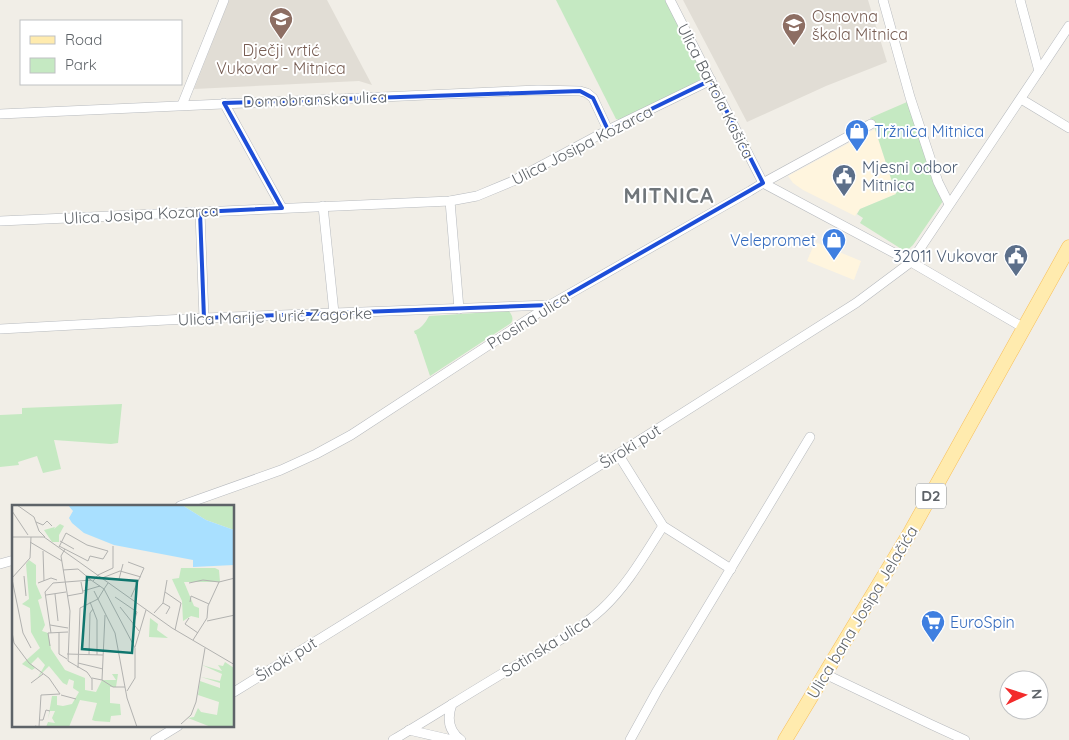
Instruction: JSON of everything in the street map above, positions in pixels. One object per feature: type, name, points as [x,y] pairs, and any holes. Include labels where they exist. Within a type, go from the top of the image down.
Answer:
[{"type":"main road","name":"Ulica bana Josipa Jelačića","points":[[785,740],[911,532],[1069,247]]},
{"type":"street","points":[[182,105],[224,0]]},
{"type":"street","name":"Ulica Bartola Kašića","points":[[670,0],[763,183]]},
{"type":"street","points":[[883,0],[910,97],[938,182],[949,204]]},
{"type":"street","points":[[1020,0],[1039,70]]},
{"type":"street","points":[[911,262],[1069,26]]},
{"type":"street","name":"Ulica Josipa Kozarca","points":[[0,221],[450,201],[477,196],[514,181],[608,130],[711,80]]},
{"type":"street","name":"Domobranska ulica","points":[[0,114],[491,91],[580,91],[587,93],[592,98],[608,130]]},
{"type":"street","points":[[1021,99],[1069,128]]},
{"type":"street","points":[[224,103],[282,208]]},
{"type":"street","name":"Prosina ulica","points":[[183,505],[281,470],[352,435],[550,305],[763,183],[871,124]]},
{"type":"street","points":[[763,183],[911,262],[1024,328]]},
{"type":"street","points":[[450,201],[459,309]]},
{"type":"street","points":[[323,206],[334,313]]},
{"type":"street","points":[[200,212],[204,318]]},
{"type":"street","name":"Široki put","points":[[235,691],[618,454],[856,303],[911,262]]},
{"type":"street","name":"Ulica Marije Jurić Zagorke","points":[[0,329],[204,318],[550,305]]},
{"type":"street","points":[[630,740],[657,690],[810,438]]},
{"type":"street","points":[[618,454],[664,526],[731,569]]},
{"type":"street","name":"Sotinska ulica","points":[[393,740],[552,645],[590,619],[615,595],[638,566],[664,526]]},
{"type":"street","points":[[825,674],[965,740]]},
{"type":"street","points":[[452,704],[448,723],[452,732],[461,740]]},
{"type":"street","points":[[155,740],[175,728]]},
{"type":"street","points":[[409,730],[452,740]]},
{"type":"highlighted area","points":[[711,80],[763,183],[550,305],[204,318],[200,212],[282,208],[224,103],[580,91],[593,98],[608,130]]},
{"type":"shaded area","name":"Dječji vrtić Vukovar - Mitnica","points":[[229,0],[327,0],[372,85],[359,81],[194,89]]},
{"type":"shaded area","name":"Osnovna škola Mitnica","points":[[683,0],[868,0],[887,62],[826,86],[747,122]]},
{"type":"shaded area","name":"Tržnica Mitnica","points":[[875,129],[896,194],[860,209],[855,216],[803,190],[793,183],[788,176]]},
{"type":"shaded area","name":"Velepromet","points":[[815,242],[861,261],[854,280],[807,261]]},
{"type":"green space","points":[[556,0],[665,0],[701,68],[703,77],[688,87],[619,120],[616,119]]},
{"type":"green space","points":[[907,102],[938,193],[943,201],[913,245],[909,249],[903,250],[860,223],[863,218],[857,214],[860,209],[896,194],[870,118]]},
{"type":"green space","points":[[509,311],[512,317],[511,323],[430,376],[414,331],[423,325],[429,316]]},
{"type":"green space","points":[[122,404],[118,443],[54,440],[61,469],[43,473],[37,456],[18,462],[19,465],[0,467],[0,415],[22,414],[22,408]]},
{"type":"place","name":"Dječji vrtić Vukovar - Mitnica","points":[[281,40]]},
{"type":"place","name":"Osnovna škola Mitnica","points":[[794,46]]},
{"type":"place","name":"Tržnica Mitnica","points":[[857,152]]},
{"type":"place","name":"Mjesni odbor Mitnica","points":[[844,197]]},
{"type":"place","name":"Velepromet","points":[[834,261]]},
{"type":"place","name":"32011 Vukovar","points":[[1016,277]]},
{"type":"place","name":"EuroSpin","points":[[933,643]]},
{"type":"district","name":"MITNICA","points":[[669,196]]}]
